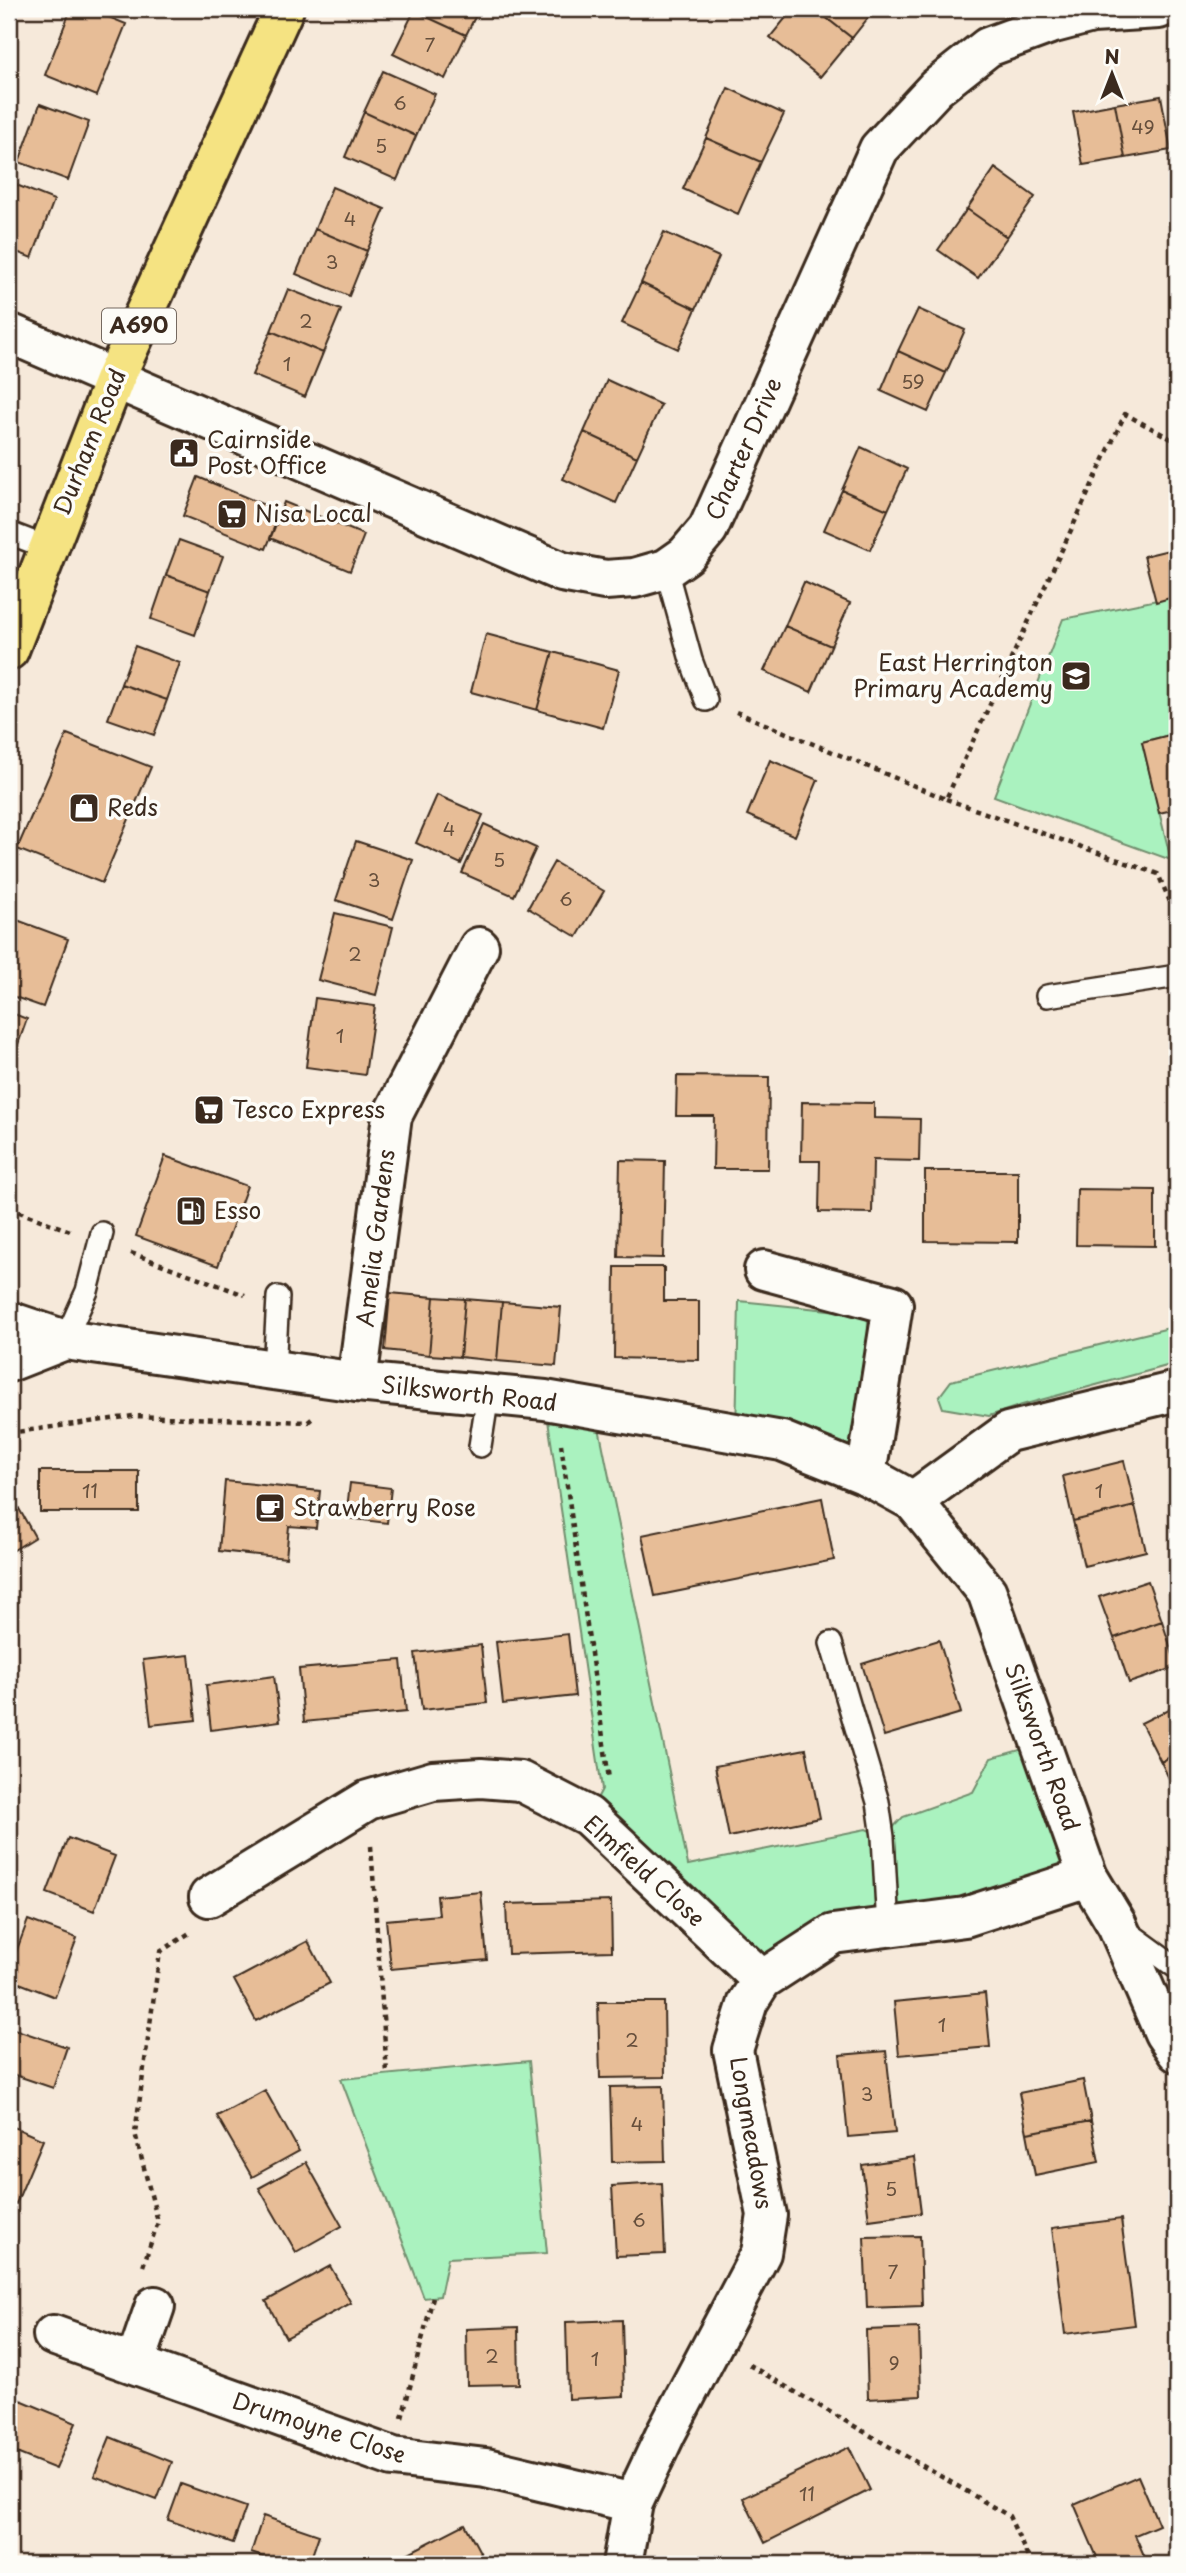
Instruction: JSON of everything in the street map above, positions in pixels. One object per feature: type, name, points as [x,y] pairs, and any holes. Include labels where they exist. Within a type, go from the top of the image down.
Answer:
[{"type":"highway","name":"Durham Road","points":[[9,650],[115,378],[284,9]]},
{"type":"street","name":"Charter Drive","points":[[9,333],[562,572],[605,580],[635,578],[666,569],[686,555],[708,529],[879,149],[936,88],[988,47],[1050,24],[1092,13],[1159,9]]},
{"type":"street","points":[[1166,9],[1177,12]]},
{"type":"street","name":"Amelia Gardens","points":[[357,1382],[392,1115],[479,947]]},
{"type":"street","points":[[764,1269],[893,1305],[866,1475]]},
{"type":"street","name":"Silksworth Road","points":[[9,1321],[65,1340],[357,1382],[555,1402],[782,1441],[866,1475],[913,1501],[987,1592],[1088,1877],[1117,1925],[1164,2033],[1177,2052]]},
{"type":"street","name":"Silksworth Road","points":[[9,1362],[65,1340]]},
{"type":"street","points":[[913,1501],[1008,1433],[1177,1391]]},
{"type":"street","name":"Elmfield Close","points":[[209,1897],[368,1800],[433,1781],[481,1778],[520,1781],[587,1816],[762,1980]]},
{"type":"street","name":"Longmeadows","points":[[621,2564],[633,2503],[712,2343],[761,2253],[767,2215],[733,2050],[748,2002],[762,1980],[833,1934],[965,1917],[1088,1877]]},
{"type":"street","points":[[135,2364],[155,2306]]},
{"type":"street","name":"Drumoyne Close","points":[[52,2335],[393,2458],[486,2468],[633,2503]]},
{"type":"lane","points":[[9,533],[48,548]]},
{"type":"lane","points":[[666,569],[691,660],[706,700]]},
{"type":"lane","points":[[1046,996],[1177,976]]},
{"type":"lane","points":[[65,1340],[87,1292],[101,1237]]},
{"type":"lane","points":[[274,1371],[278,1302]]},
{"type":"lane","points":[[480,1446],[488,1395]]},
{"type":"lane","points":[[831,1643],[878,1802],[884,1837],[888,1928]]},
{"type":"lane","points":[[1117,1925],[1177,1968]]},
{"type":"path","points":[[946,799],[1125,414],[1177,442]]},
{"type":"path","points":[[706,700],[946,799],[1158,874],[1177,918]]},
{"type":"path","points":[[9,1208],[101,1237],[278,1302]]},
{"type":"path","points":[[9,1433],[133,1416],[308,1422],[357,1382]]},
{"type":"path","points":[[555,1402],[610,1787],[587,1816]]},
{"type":"path","points":[[368,1800],[387,2073]]},
{"type":"path","points":[[155,2306],[140,2274],[158,2222],[135,2133],[160,1952],[220,1914],[209,1897]]},
{"type":"path","points":[[393,2458],[433,2297]]},
{"type":"path","points":[[712,2343],[1009,2516],[1031,2564]]},
{"type":"green space","points":[[1177,596],[1177,733],[1142,742],[1171,860],[994,796],[1063,619]]},
{"type":"green space","points":[[739,1301],[868,1314],[866,1475],[736,1433]]},
{"type":"green space","points":[[1177,1326],[1177,1360],[1174,1364],[989,1416],[943,1408],[939,1397],[951,1381]]},
{"type":"green space","points":[[545,1400],[595,1408],[688,1865],[866,1829],[884,1837],[903,1817],[973,1792],[991,1758],[1041,1744],[1088,1877],[888,1928],[762,1980],[588,1816],[602,1789]]},
{"type":"green space","points":[[529,2061],[547,2253],[448,2258],[440,2296],[424,2298],[341,2079]]},
{"type":"building","points":[[71,9],[89,9],[126,24],[97,96],[45,75]]},
{"type":"building","points":[[479,9],[466,35],[414,11]]},
{"type":"building","points":[[793,9],[815,9],[852,38],[820,77],[770,37]]},
{"type":"building","points":[[815,9],[875,9],[852,38]]},
{"type":"building","points":[[414,11],[466,35],[445,79],[393,54]]},
{"type":"building","points":[[383,71],[435,94],[416,136],[364,112]]},
{"type":"building","points":[[728,88],[784,114],[761,162],[706,138]]},
{"type":"building","points":[[1161,96],[1171,150],[1125,158],[1115,104]]},
{"type":"building","points":[[40,104],[89,122],[68,180],[19,162]]},
{"type":"building","points":[[1115,104],[1125,158],[1083,165],[1073,112]]},
{"type":"building","points":[[364,112],[416,136],[397,180],[345,157]]},
{"type":"building","points":[[706,138],[761,162],[738,214],[683,189]]},
{"type":"building","points":[[995,168],[1035,197],[1007,237],[967,209]]},
{"type":"building","points":[[9,182],[54,200],[32,258],[9,249]]},
{"type":"building","points":[[332,187],[385,209],[367,251],[315,229]]},
{"type":"building","points":[[967,209],[1007,237],[978,278],[938,250]]},
{"type":"building","points":[[315,229],[367,251],[349,296],[296,274]]},
{"type":"building","points":[[664,232],[719,257],[696,309],[641,283]]},
{"type":"building","points":[[641,283],[696,309],[678,349],[622,323]]},
{"type":"building","points":[[288,289],[341,310],[323,353],[271,331]]},
{"type":"building","points":[[918,309],[965,330],[946,373],[898,351]]},
{"type":"building","points":[[271,331],[323,353],[305,397],[252,375]]},
{"type":"building","points":[[898,351],[946,373],[928,412],[881,391]]},
{"type":"building","points":[[607,380],[661,405],[637,457],[584,432]]},
{"type":"building","points":[[584,432],[637,457],[616,503],[563,479]]},
{"type":"building","points":[[861,447],[907,469],[888,510],[842,490]]},
{"type":"building","name":"Nisa Local","points":[[198,477],[281,512],[266,549],[183,516]]},
{"type":"building","points":[[842,490],[888,510],[870,550],[824,530]]},
{"type":"building","points":[[284,502],[364,535],[350,571],[270,538]]},
{"type":"building","points":[[179,540],[223,556],[210,591],[166,575]]},
{"type":"building","points":[[1177,548],[1177,596],[1156,602],[1144,556]]},
{"type":"building","points":[[166,575],[210,591],[195,635],[151,619]]},
{"type":"building","points":[[804,582],[850,603],[831,646],[785,626]]},
{"type":"building","points":[[785,626],[831,646],[811,692],[764,671]]},
{"type":"building","points":[[486,634],[553,652],[537,710],[471,692]]},
{"type":"building","points":[[135,646],[180,663],[167,700],[121,684]]},
{"type":"building","points":[[553,652],[619,670],[603,728],[537,710]]},
{"type":"building","points":[[121,684],[167,700],[154,735],[108,719]]},
{"type":"building","points":[[1177,733],[1177,809],[1159,813],[1142,742]]},
{"type":"building","name":"Reds","points":[[67,734],[151,767],[102,883],[17,849]]},
{"type":"building","points":[[770,760],[818,780],[795,836],[747,815]]},
{"type":"building","points":[[437,795],[483,815],[461,864],[416,843]]},
{"type":"building","points":[[484,824],[536,848],[514,896],[462,873]]},
{"type":"building","points":[[356,841],[413,860],[393,919],[336,900]]},
{"type":"building","points":[[554,862],[604,891],[577,937],[528,908]]},
{"type":"building","points":[[335,913],[393,927],[376,995],[318,980]]},
{"type":"building","points":[[9,917],[68,939],[43,1007],[9,995]]},
{"type":"building","points":[[315,998],[375,1006],[365,1075],[306,1067]]},
{"type":"building","points":[[9,1012],[27,1019],[12,1061],[9,1060]]},
{"type":"building","points":[[677,1076],[769,1077],[768,1169],[713,1169],[714,1116],[676,1116]]},
{"type":"building","points":[[802,1102],[874,1103],[874,1118],[920,1119],[919,1161],[873,1160],[872,1213],[819,1212],[820,1161],[801,1161]]},
{"type":"building","name":"Esso","points":[[165,1156],[247,1186],[218,1266],[136,1236]]},
{"type":"building","points":[[620,1160],[665,1161],[663,1258],[618,1257]]},
{"type":"building","points":[[925,1171],[1018,1171],[1018,1242],[925,1241]]},
{"type":"building","points":[[1077,1189],[1155,1190],[1155,1246],[1076,1245]]},
{"type":"building","points":[[615,1267],[664,1267],[664,1301],[699,1301],[699,1360],[614,1358]]},
{"type":"building","points":[[390,1293],[434,1297],[429,1355],[385,1350]]},
{"type":"building","points":[[434,1297],[465,1299],[460,1357],[429,1355]]},
{"type":"building","points":[[465,1299],[502,1302],[497,1361],[460,1357]]},
{"type":"building","points":[[502,1302],[561,1307],[556,1366],[497,1361]]},
{"type":"building","points":[[1124,1461],[1135,1506],[1073,1521],[1063,1476]]},
{"type":"building","points":[[40,1471],[139,1471],[139,1512],[40,1512]]},
{"type":"building","name":"Strawberry Rose","points":[[225,1481],[320,1491],[316,1528],[289,1526],[286,1558],[219,1551]]},
{"type":"building","points":[[350,1483],[391,1488],[387,1523],[346,1518]]},
{"type":"building","points":[[9,1491],[35,1537],[9,1553]]},
{"type":"building","points":[[822,1498],[834,1560],[655,1596],[642,1535]]},
{"type":"building","points":[[1135,1506],[1146,1551],[1084,1566],[1073,1521]]},
{"type":"building","points":[[1148,1581],[1162,1621],[1114,1638],[1099,1597]]},
{"type":"building","points":[[1162,1621],[1177,1667],[1129,1683],[1114,1638]]},
{"type":"building","points":[[568,1634],[575,1696],[503,1704],[496,1642]]},
{"type":"building","points":[[939,1640],[961,1713],[884,1736],[862,1664]]},
{"type":"building","points":[[481,1645],[487,1703],[422,1710],[415,1653]]},
{"type":"building","points":[[189,1655],[196,1720],[151,1725],[143,1660]]},
{"type":"building","points":[[401,1660],[406,1712],[304,1722],[299,1669]]},
{"type":"building","points":[[274,1676],[280,1721],[211,1730],[206,1685]]},
{"type":"building","points":[[1177,1705],[1177,1753],[1161,1762],[1141,1723]]},
{"type":"building","points":[[806,1749],[820,1818],[729,1837],[715,1766]]},
{"type":"building","points":[[1177,1753],[1177,1795],[1161,1762]]},
{"type":"building","points":[[68,1838],[115,1856],[94,1911],[47,1893]]},
{"type":"building","points":[[481,1892],[487,1960],[391,1969],[386,1920],[439,1915],[437,1896]]},
{"type":"building","points":[[611,1901],[612,1951],[508,1954],[506,1904]]},
{"type":"building","points":[[28,1920],[77,1938],[55,1997],[9,1979],[9,1971]]},
{"type":"building","points":[[308,1941],[330,1983],[256,2021],[234,1980]]},
{"type":"building","points":[[985,1993],[990,2047],[899,2055],[894,2002]]},
{"type":"building","points":[[598,2002],[664,2002],[665,2077],[600,2078]]},
{"type":"building","points":[[14,2029],[67,2047],[53,2088],[9,2073],[9,2045]]},
{"type":"building","points":[[886,2051],[895,2133],[848,2137],[840,2055]]},
{"type":"building","points":[[1083,2080],[1091,2121],[1027,2133],[1019,2093]]},
{"type":"building","points":[[663,2086],[665,2161],[612,2162],[610,2087]]},
{"type":"building","points":[[265,2090],[299,2151],[252,2177],[217,2116]]},
{"type":"building","points":[[1091,2121],[1099,2162],[1035,2175],[1027,2133]]},
{"type":"building","points":[[9,2125],[43,2140],[16,2204],[9,2201]]},
{"type":"building","points":[[914,2157],[921,2213],[869,2220],[862,2165]]},
{"type":"building","points":[[306,2162],[342,2226],[296,2252],[259,2188]]},
{"type":"building","points":[[662,2183],[665,2254],[616,2256],[612,2186]]},
{"type":"building","points":[[1121,2219],[1135,2325],[1065,2334],[1052,2228]]},
{"type":"building","points":[[920,2236],[922,2306],[867,2308],[864,2237]]},
{"type":"building","points":[[330,2266],[351,2303],[286,2338],[266,2301]]},
{"type":"building","points":[[622,2320],[624,2396],[568,2399],[566,2322]]},
{"type":"building","points":[[518,2327],[519,2384],[467,2385],[466,2329]]},
{"type":"building","points":[[919,2328],[921,2396],[868,2399],[866,2330]]},
{"type":"building","points":[[11,2396],[76,2423],[56,2469],[9,2450]]},
{"type":"building","points":[[110,2437],[172,2462],[157,2500],[94,2476]]},
{"type":"building","points":[[849,2447],[870,2490],[765,2543],[743,2498]]},
{"type":"building","points":[[1138,2476],[1159,2525],[1135,2535],[1146,2560],[1136,2564],[1100,2564],[1074,2504]]},
{"type":"building","points":[[181,2484],[246,2507],[233,2543],[168,2520]]},
{"type":"building","points":[[263,2516],[319,2535],[309,2564],[284,2564],[251,2553]]},
{"type":"building","points":[[465,2524],[481,2554],[466,2562],[467,2564],[400,2564],[397,2559]]},
{"type":"place","name":"Cairnside Post Office","points":[[184,453]]},
{"type":"place","name":"Nisa Local","points":[[232,514]]},
{"type":"place","name":"East Herrington Primary Academy","points":[[1076,676]]},
{"type":"place","name":"Reds","points":[[84,808]]},
{"type":"place","name":"Tesco Express","points":[[209,1110]]},
{"type":"place","name":"Esso","points":[[191,1211]]},
{"type":"place","name":"Strawberry Rose","points":[[270,1508]]}]
